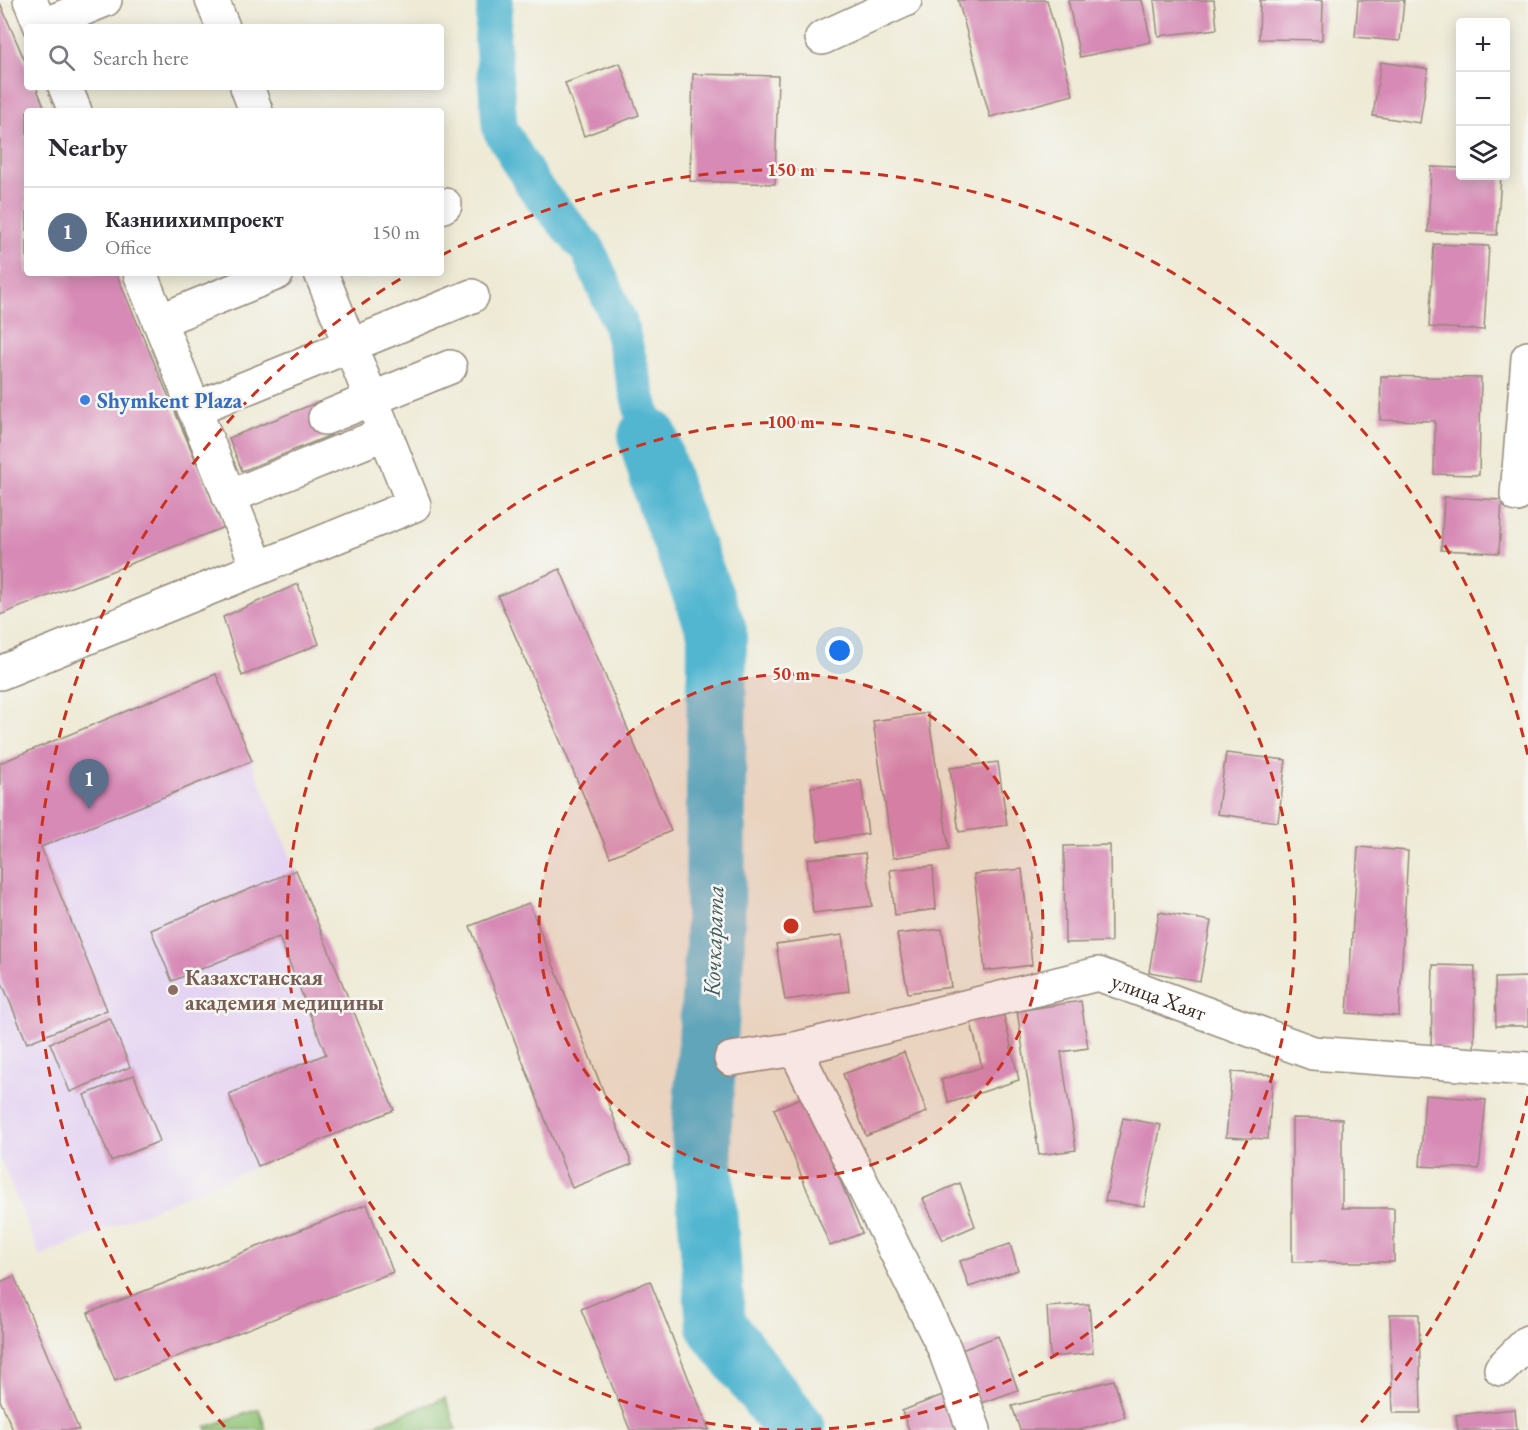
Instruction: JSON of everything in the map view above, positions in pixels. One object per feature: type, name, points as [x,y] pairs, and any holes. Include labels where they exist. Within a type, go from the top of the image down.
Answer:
[{"type":"street","points":[[30,0],[40,24]]},
{"type":"street","points":[[48,24],[105,0]]},
{"type":"street","points":[[212,0],[222,24]]},
{"type":"street","points":[[822,38],[905,0]]},
{"type":"street","points":[[66,90],[74,108]]},
{"type":"street","points":[[248,90],[255,108]]},
{"type":"street","points":[[141,276],[258,568]]},
{"type":"street","points":[[159,321],[270,276]]},
{"type":"street","points":[[0,673],[414,505],[322,276]]},
{"type":"street","points":[[194,409],[472,296]]},
{"type":"street","points":[[1517,495],[1528,358]]},
{"type":"street","points":[[325,418],[450,367]]},
{"type":"street","points":[[230,497],[386,433]]},
{"type":"street","name":"улица Хаят","points":[[731,1059],[795,1049],[1098,974],[1313,1053],[1528,1069]]},
{"type":"street","points":[[795,1049],[944,1348],[974,1430]]},
{"type":"street","points":[[1501,1369],[1528,1342]]},
{"type":"shaded area","name":"Казахстанская академия медицины","points":[[216,674],[394,1110],[40,1256],[0,1158],[0,763]]},
{"type":"green space","points":[[445,1398],[457,1430],[360,1430]]},
{"type":"green space","points":[[259,1409],[266,1430],[207,1430],[206,1427]]},
{"type":"building","points":[[958,0],[1047,0],[1073,95],[990,117]]},
{"type":"building","points":[[1068,0],[1142,0],[1151,42],[1080,57]]},
{"type":"building","points":[[1154,0],[1214,0],[1217,29],[1158,36]]},
{"type":"building","points":[[1260,0],[1323,0],[1322,40],[1259,39]]},
{"type":"building","points":[[1358,0],[1404,0],[1400,41],[1355,37]]},
{"type":"building","name":"Shymkent Plaza","points":[[0,3],[24,59],[24,90],[37,90],[45,108],[24,108],[24,276],[117,276],[224,527],[0,615]]},
{"type":"building","points":[[1381,62],[1428,69],[1420,123],[1373,116]]},
{"type":"building","points":[[620,63],[639,115],[584,136],[565,83]]},
{"type":"building","points":[[693,74],[778,76],[775,184],[690,181]]},
{"type":"building","points":[[1431,167],[1456,168],[1456,180],[1501,180],[1497,235],[1428,232]]},
{"type":"building","points":[[1434,244],[1489,246],[1484,330],[1429,327]]},
{"type":"building","points":[[1381,376],[1481,378],[1479,475],[1434,474],[1435,421],[1380,420]]},
{"type":"building","points":[[318,402],[331,435],[242,471],[229,438]]},
{"type":"building","points":[[1444,497],[1502,500],[1499,553],[1441,550]]},
{"type":"building","points":[[560,569],[671,831],[610,857],[498,596]]},
{"type":"building","points":[[298,584],[319,644],[242,676],[223,617]]},
{"type":"building","points":[[216,674],[252,761],[41,847],[107,1010],[27,1043],[0,978],[0,763]]},
{"type":"building","points":[[928,713],[949,849],[893,858],[873,721]]},
{"type":"building","points":[[1226,753],[1286,760],[1278,822],[1217,814]]},
{"type":"building","points":[[998,762],[1007,825],[959,832],[950,768]]},
{"type":"building","points":[[861,780],[868,834],[818,841],[811,787]]},
{"type":"building","points":[[1110,845],[1111,942],[1065,943],[1064,846]]},
{"type":"building","points":[[1358,847],[1408,851],[1399,1016],[1347,1013]]},
{"type":"building","points":[[865,853],[872,906],[813,913],[807,859]]},
{"type":"building","points":[[933,866],[936,909],[895,915],[890,870]]},
{"type":"building","points":[[1022,869],[1032,965],[985,971],[974,874]]},
{"type":"building","points":[[296,870],[394,1110],[258,1166],[229,1094],[326,1054],[279,937],[172,981],[151,930]]},
{"type":"building","points":[[529,903],[632,1164],[572,1188],[470,926]]},
{"type":"building","points":[[1159,912],[1211,921],[1200,981],[1149,972]]},
{"type":"building","points":[[942,929],[951,987],[908,993],[897,934]]},
{"type":"building","points":[[842,935],[849,991],[785,1000],[776,944]]},
{"type":"building","points":[[1433,965],[1475,966],[1474,1050],[1431,1048]]},
{"type":"building","points":[[1528,977],[1528,1026],[1496,1026],[1495,978]]},
{"type":"building","points":[[1081,1001],[1088,1048],[1061,1052],[1076,1150],[1039,1155],[1017,1011]]},
{"type":"building","points":[[1002,1008],[1019,1080],[949,1103],[941,1080],[982,1067],[969,1015]]},
{"type":"building","points":[[110,1018],[130,1067],[70,1092],[50,1043]]},
{"type":"building","points":[[904,1052],[927,1112],[866,1136],[843,1074]]},
{"type":"building","points":[[1232,1072],[1273,1075],[1268,1139],[1226,1137]]},
{"type":"building","points":[[134,1075],[160,1141],[111,1161],[84,1095]]},
{"type":"building","points":[[1425,1095],[1486,1100],[1479,1169],[1420,1166]]},
{"type":"building","points":[[805,1096],[862,1233],[830,1246],[774,1109]]},
{"type":"building","points":[[1123,1118],[1161,1125],[1144,1206],[1105,1201]]},
{"type":"building","points":[[1292,1118],[1342,1119],[1342,1208],[1394,1208],[1394,1262],[1292,1262]]},
{"type":"building","points":[[960,1183],[975,1226],[943,1240],[923,1199]]},
{"type":"building","points":[[367,1204],[393,1272],[115,1381],[88,1313]]},
{"type":"building","points":[[1010,1244],[1018,1270],[969,1287],[960,1261]]},
{"type":"building","points":[[14,1276],[79,1430],[13,1430],[0,1400],[0,1282]]},
{"type":"building","points":[[650,1281],[709,1430],[630,1430],[581,1309]]},
{"type":"building","points":[[1089,1304],[1093,1353],[1050,1357],[1047,1307]]},
{"type":"building","points":[[1390,1314],[1419,1314],[1421,1413],[1393,1413]]},
{"type":"building","points":[[998,1336],[1018,1390],[979,1404],[959,1351]]},
{"type":"building","points":[[1114,1380],[1125,1417],[1080,1430],[1020,1430],[1012,1406]]},
{"type":"building","points":[[950,1392],[963,1430],[909,1430],[902,1411]]},
{"type":"building","points":[[1515,1409],[1517,1430],[1458,1430],[1456,1415]]},
{"type":"waterway","points":[[495,0],[492,39],[500,129],[535,188],[588,250],[619,321],[649,439]]},
{"type":"waterway","name":"Кочкарата","points":[[648,437],[667,502],[717,631],[715,945],[701,1134],[716,1325],[796,1430]]},
{"type":"place","name":"Shymkent Plaza","points":[[85,400]]},
{"type":"place","name":"Казниихимпроект","points":[[89,809]]},
{"type":"place","name":"Казахстанская академия медицины","points":[[173,990]]}]
